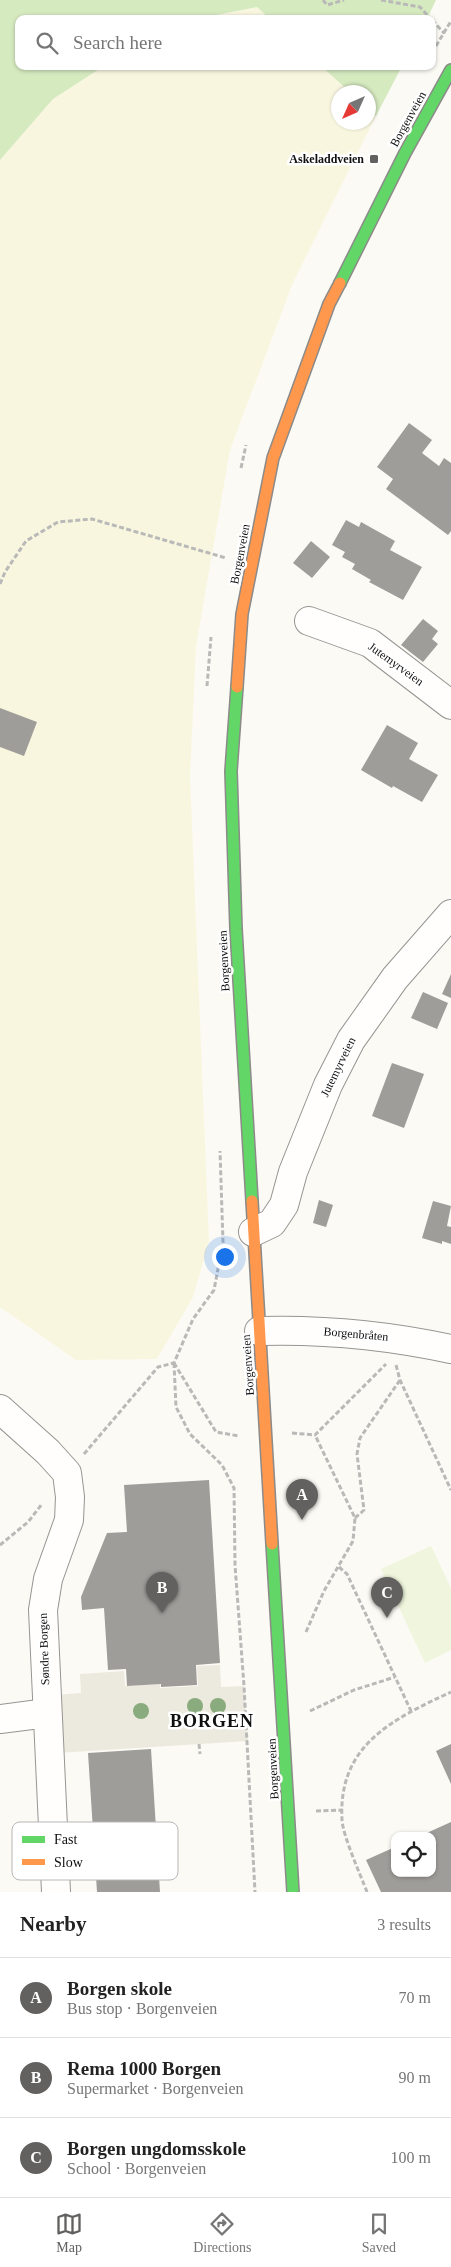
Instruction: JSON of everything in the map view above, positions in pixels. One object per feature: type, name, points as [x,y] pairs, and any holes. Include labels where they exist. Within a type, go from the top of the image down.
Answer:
[{"type":"street","name":"Borgenveien","points":[[294,1892],[236,930],[231,770],[242,614],[274,458],[329,304],[405,153],[451,70]]},
{"type":"street","name":"Jutemyrveien","points":[[309,620],[370,643],[451,705]]},
{"type":"street","name":"Jutemyrveien","points":[[253,1232],[272,1223],[284,1206],[293,1172],[328,1086],[351,1040],[395,978],[451,914]]},
{"type":"street","name":"Borgenbråten","points":[[259,1331],[306,1330],[396,1347],[451,1349]]},
{"type":"street","name":"Søndre Borgen","points":[[0,1409],[48,1452],[67,1472],[70,1497],[69,1520],[48,1579],[43,1610],[52,1822]]},
{"type":"street","points":[[0,1719],[47,1713]]},
{"type":"path","points":[[323,0],[327,5],[344,0]]},
{"type":"path","points":[[381,0],[420,7],[428,15]]},
{"type":"path","points":[[436,46],[451,20]]},
{"type":"path","points":[[436,24],[444,33]]},
{"type":"path","points":[[0,584],[5,572],[26,541],[58,522],[92,519],[252,565]]},
{"type":"path","points":[[219,1143],[223,1242],[214,1290],[194,1319],[174,1363],[176,1407],[190,1434],[222,1465],[234,1488],[235,1565],[244,1686],[255,1892]]},
{"type":"path","points":[[396,1347],[400,1380],[451,1490]]},
{"type":"path","points":[[316,1435],[396,1347]]},
{"type":"path","points":[[174,1363],[216,1432],[239,1436]]},
{"type":"path","points":[[83,1454],[158,1367],[174,1363]]},
{"type":"path","points":[[355,1518],[364,1510],[357,1454],[360,1438],[400,1380]]},
{"type":"path","points":[[292,1433],[316,1435]]},
{"type":"path","points":[[306,1640],[306,1631],[324,1591],[352,1540],[355,1518],[316,1435]]},
{"type":"path","points":[[0,1545],[28,1522],[44,1501]]},
{"type":"path","points":[[339,1566],[347,1574],[411,1711]]},
{"type":"path","points":[[310,1711],[354,1690],[395,1677]]},
{"type":"path","points":[[367,1892],[341,1821],[348,1776],[358,1754],[377,1733],[411,1711],[451,1692]]},
{"type":"path","points":[[310,1702],[311,1720]]},
{"type":"path","points":[[199,1744],[200,1754]]},
{"type":"path","points":[[316,1802],[316,1820]]},
{"type":"path","points":[[316,1811],[342,1810]]},
{"type":"shaded area","points":[[257,7],[266,15],[216,15]]},
{"type":"shaded area","points":[[98,70],[325,70],[342,85],[331,85],[331,130],[369,130],[292,285],[230,450],[196,647],[190,776],[209,1242],[193,1297],[157,1359],[76,1360],[0,1307],[0,160],[53,99]]},
{"type":"shaded area","points":[[220,1665],[221,1687],[244,1686],[248,1741],[57,1753],[53,1695],[81,1693],[80,1674],[124,1671],[125,1686],[160,1684],[160,1688],[198,1686],[197,1666]]},
{"type":"green space","points":[[0,0],[436,0],[429,15],[266,15],[257,7],[216,15],[15,15],[15,70],[98,70],[53,99],[0,160]]},
{"type":"green space","points":[[325,70],[400,70],[376,116],[376,85],[342,85]]},
{"type":"green space","points":[[431,1546],[451,1588],[451,1650],[425,1663],[381,1569]]},
{"type":"building","points":[[409,423],[432,440],[422,453],[439,466],[444,458],[451,463],[451,531],[448,535],[386,489],[393,479],[377,467]]},
{"type":"building","points":[[346,520],[359,527],[361,522],[395,541],[390,550],[422,567],[403,600],[369,582],[371,580],[352,569],[355,564],[342,557],[345,552],[332,545]]},
{"type":"building","points":[[311,541],[330,557],[312,578],[293,563]]},
{"type":"building","points":[[423,619],[438,631],[432,639],[438,644],[423,662],[401,645]]},
{"type":"building","points":[[0,708],[37,722],[24,756],[0,747]]},
{"type":"building","points":[[387,725],[418,743],[409,759],[438,775],[422,802],[393,786],[392,788],[361,770]]},
{"type":"building","points":[[451,974],[451,998],[442,994]]},
{"type":"building","points":[[423,992],[448,1003],[437,1029],[411,1018]]},
{"type":"building","points":[[392,1063],[424,1074],[404,1128],[372,1116]]},
{"type":"building","points":[[319,1200],[333,1205],[326,1227],[313,1223]]},
{"type":"building","points":[[433,1201],[451,1206],[447,1226],[451,1227],[451,1244],[442,1241],[442,1244],[422,1238]]},
{"type":"building","points":[[209,1480],[220,1663],[196,1665],[197,1685],[161,1687],[161,1684],[127,1686],[126,1669],[108,1670],[104,1608],[82,1610],[81,1597],[107,1533],[127,1532],[124,1485]]},
{"type":"building","points":[[451,1744],[451,1784],[436,1751]]},
{"type":"building","points":[[151,1749],[156,1822],[92,1822],[88,1753]]},
{"type":"building","points":[[451,1822],[451,1892],[381,1892],[366,1860],[391,1849],[391,1877],[436,1877],[436,1832],[429,1832]]},
{"type":"building","points":[[96,1880],[159,1880],[160,1892],[97,1892]]},
{"type":"traffic: fast","points":[[340,283],[405,153],[451,70]]},
{"type":"traffic: fast","points":[[237,687],[231,771],[236,929],[252,1201]]},
{"type":"traffic: fast","points":[[272,1544],[293,1892]]},
{"type":"traffic: slow","points":[[237,687],[242,614],[273,458],[329,304],[340,283]]},
{"type":"traffic: slow","points":[[252,1201],[272,1544]]},
{"type":"place","name":"Askeladdveien","points":[[374,159]]},
{"type":"place","name":"Borgen skole","points":[[302,1520]]},
{"type":"place","name":"Rema 1000 Borgen","points":[[162,1613]]},
{"type":"place","name":"Borgen ungdomsskole","points":[[387,1618]]},
{"type":"district","name":"BORGEN","points":[[212,1721]]}]
